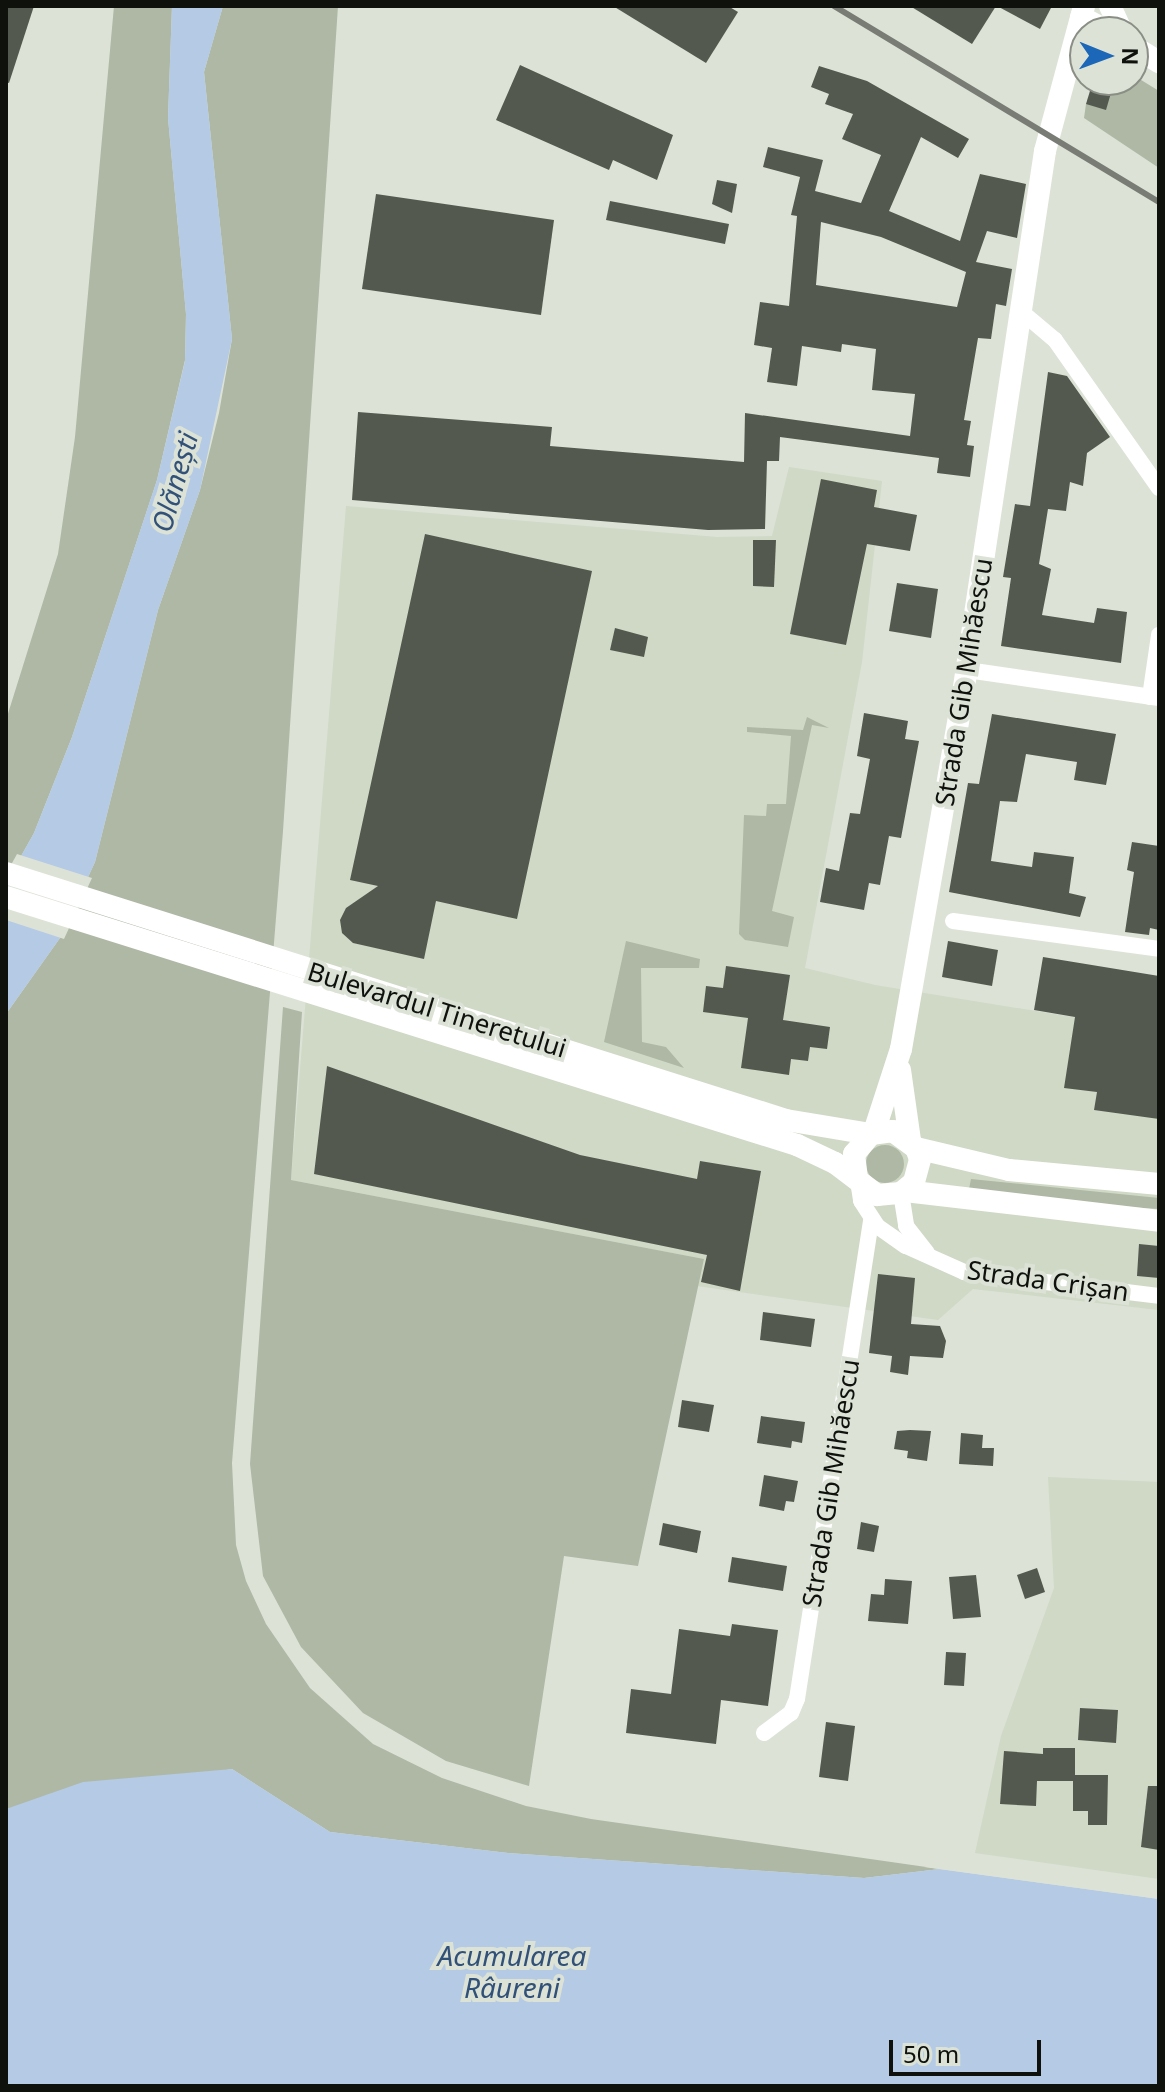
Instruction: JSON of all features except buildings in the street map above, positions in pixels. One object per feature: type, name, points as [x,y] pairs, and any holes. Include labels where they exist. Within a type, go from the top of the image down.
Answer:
[{"type":"main road","name":"Strada Gib Mihăescu","points":[[913,1144],[900,1090],[901,1049],[967,670],[1045,151],[1082,12]]},
{"type":"main road","points":[[1065,71],[1069,67]]},
{"type":"main road","name":"Bulevardul Tineretului","points":[[6,873],[278,972],[797,1145],[858,1180],[877,1195],[903,1192],[1159,1221]]},
{"type":"main road","name":"Bulevardul Tineretului","points":[[6,897],[278,972],[786,1120],[872,1133],[893,1131],[913,1144],[1009,1170],[1159,1184]]},
{"type":"main road","name":"Strada Gib Mihăescu","points":[[872,1133],[901,1049]]},
{"type":"main road","points":[[858,1180],[854,1154],[872,1133]]},
{"type":"main road","points":[[903,1192],[919,1171],[913,1144]]},
{"type":"street","points":[[1023,313],[1055,340],[1159,488]]},
{"type":"street","points":[[967,670],[1155,698],[1159,635]]},
{"type":"street","points":[[953,921],[1159,949]]},
{"type":"street","points":[[858,1180],[861,1201],[871,1219]]},
{"type":"street","name":"Strada Crișan","points":[[903,1192],[911,1236],[938,1260]]},
{"type":"street","name":"Strada Crișan","points":[[871,1219],[906,1246],[982,1276],[1159,1296]]},
{"type":"street","name":"Strada Gib Mihăescu","points":[[764,1733],[791,1713],[797,1699],[871,1219]]},
{"type":"shaded area","points":[[114,6],[172,6],[168,118],[186,314],[185,360],[157,480],[72,737],[34,833],[6,883],[6,720],[58,554],[75,437]]},
{"type":"shaded area","points":[[223,6],[338,6],[283,831],[232,1463],[236,1545],[246,1581],[266,1624],[310,1688],[373,1744],[442,1778],[526,1806],[591,1819],[940,1869],[864,1878],[508,1853],[330,1832],[232,1769],[6,1809],[6,1014],[60,938],[95,862],[158,610],[200,490],[219,413],[232,339],[204,72]]},
{"type":"shaded area","points":[[1149,85],[1159,91],[1159,168],[1084,118],[1086,104],[1098,96],[1149,96]]},
{"type":"shaded area","points":[[789,467],[882,481],[862,662],[805,968],[875,985],[1159,1031],[1159,1310],[973,1289],[938,1320],[697,1286],[704,1259],[291,1180],[346,506],[717,537],[772,536]]},
{"type":"shaded area","points":[[807,717],[829,728],[812,725],[772,911],[794,917],[788,947],[745,940],[739,934],[744,815],[766,816],[767,804],[786,804],[791,736],[747,732],[747,727],[803,730]]},
{"type":"shaded area","points":[[626,941],[700,959],[699,968],[641,968],[642,1042],[666,1047],[684,1068],[604,1042]]},
{"type":"shaded area","points":[[283,1007],[302,1012],[291,1180],[704,1259],[638,1566],[564,1556],[529,1786],[446,1761],[363,1713],[301,1647],[263,1576],[250,1464]]},
{"type":"shaded area","points":[[885,1145],[899,1150],[904,1164],[899,1178],[885,1183],[871,1178],[866,1164],[871,1150]]},
{"type":"shaded area","points":[[971,1179],[1159,1198],[1159,1209],[1048,1202],[969,1189]]},
{"type":"shaded area","points":[[1048,1477],[1159,1482],[1159,1879],[975,1853],[1001,1736],[1054,1588]]},
{"type":"water","name":"Olănești","points":[[172,6],[223,6],[204,72],[232,339],[200,490],[158,610],[95,862],[60,938],[6,1014],[6,883],[34,833],[72,737],[157,480],[185,361],[186,314],[168,118]]},
{"type":"water","name":"Acumularea Râureni","points":[[232,1769],[330,1832],[508,1853],[864,1878],[940,1869],[1159,1899],[1159,2086],[6,2086],[6,1809],[83,1782]]},
{"type":"pier","points":[[17,854],[92,878],[64,939],[6,920],[6,874]]},
{"type":"pier","points":[[940,1865],[1159,1895],[1159,1899],[924,1867]]},
{"type":"railway","points":[[834,6],[1159,202]]}]
